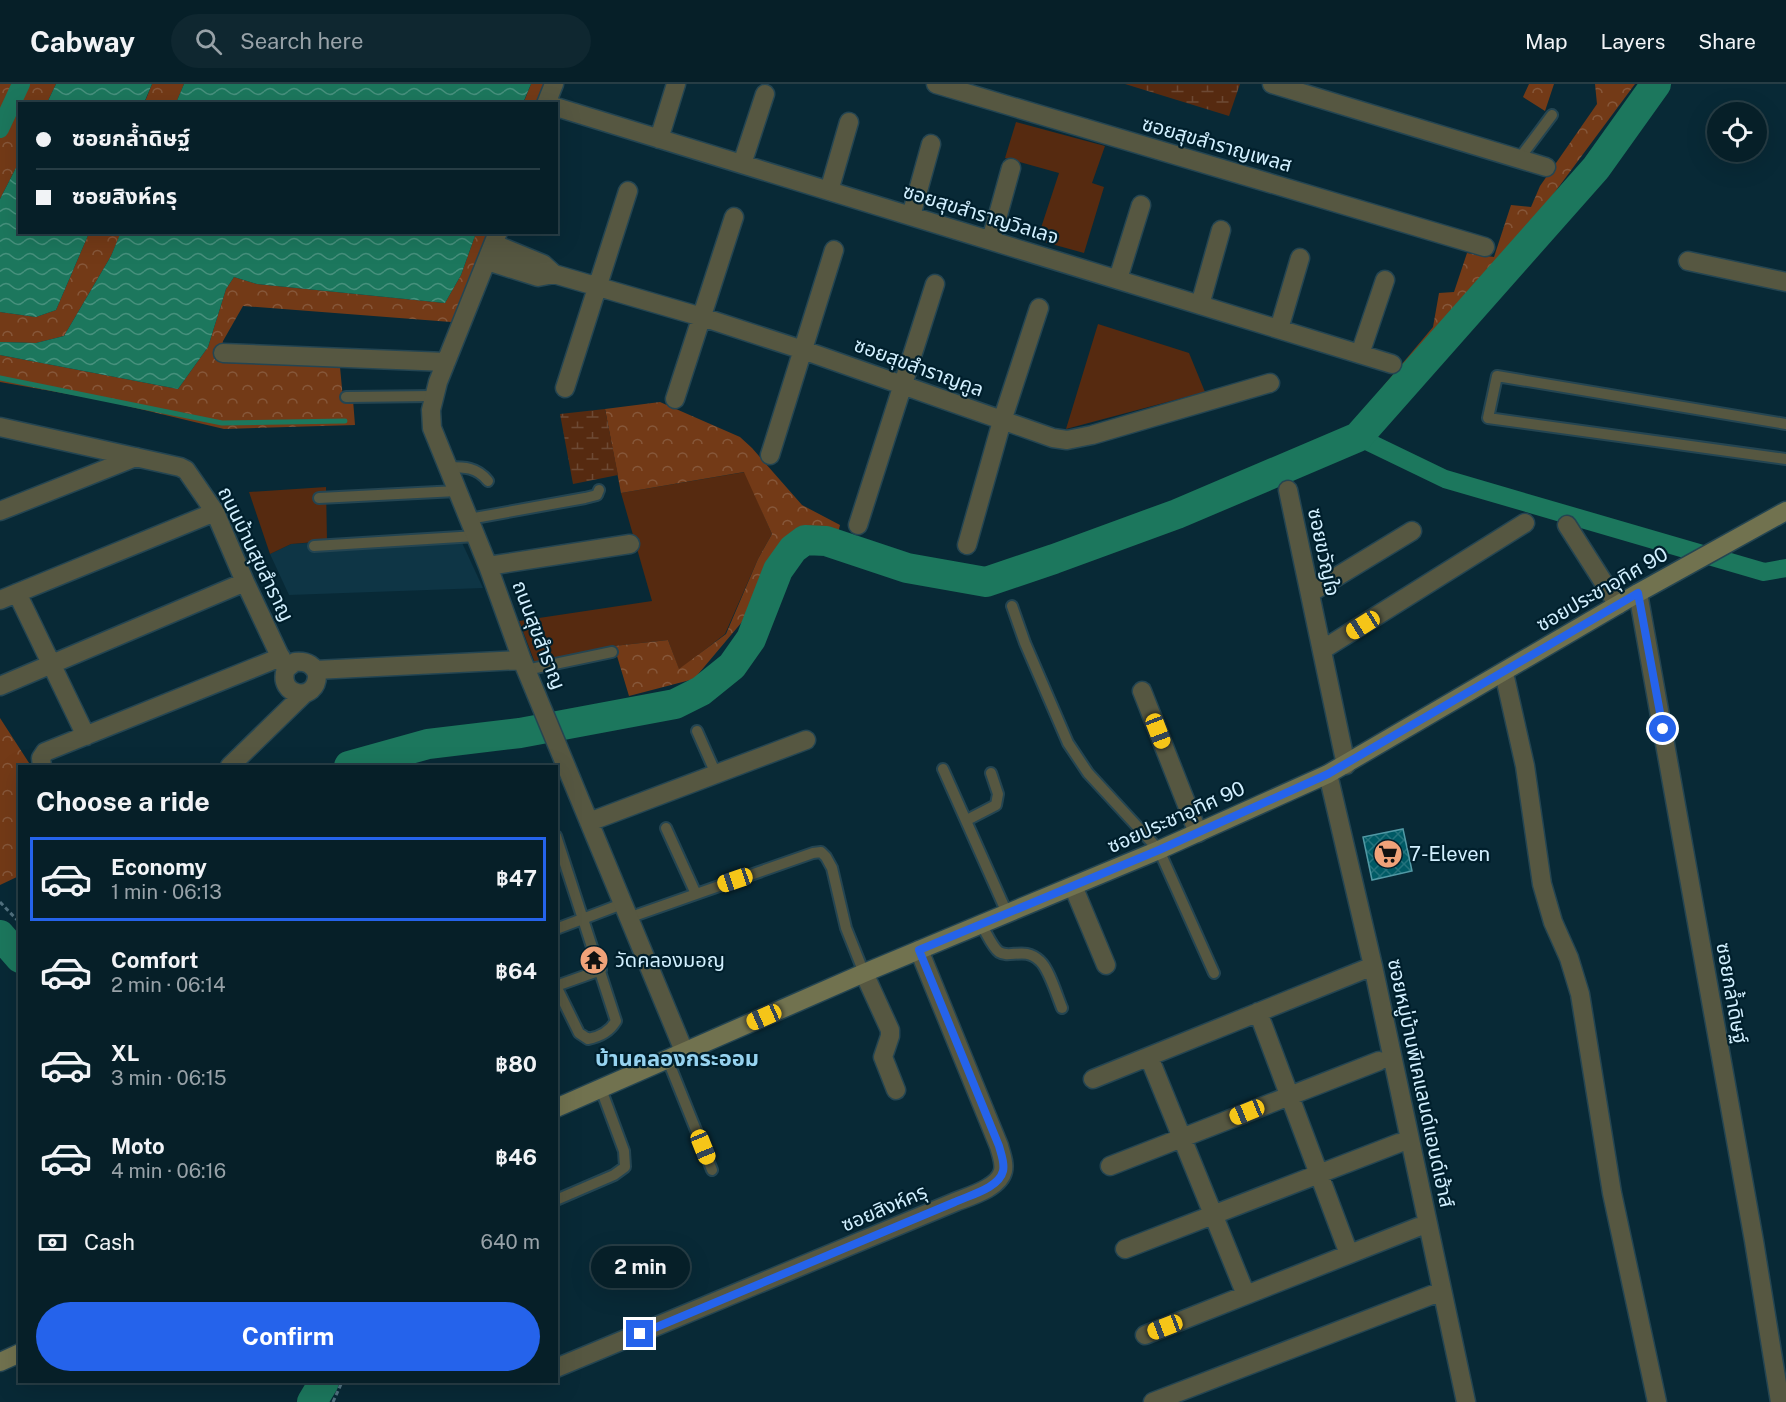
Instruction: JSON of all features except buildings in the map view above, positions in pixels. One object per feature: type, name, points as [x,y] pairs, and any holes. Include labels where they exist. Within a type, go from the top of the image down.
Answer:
[{"type":"street","points":[[547,102],[554,84]]},
{"type":"street","points":[[659,139],[676,84]]},
{"type":"street","name":"ซอยสุขสำราญเพลส","points":[[936,84],[1485,247]]},
{"type":"street","points":[[1272,84],[1546,167]]},
{"type":"street","points":[[742,164],[765,94]]},
{"type":"street","name":"ซอยสุขสำราญวิลเลจ","points":[[558,108],[1392,364]]},
{"type":"street","points":[[829,191],[849,122]]},
{"type":"street","points":[[911,216],[931,144]]},
{"type":"street","points":[[991,240],[1011,168]]},
{"type":"street","points":[[565,388],[628,191]]},
{"type":"street","points":[[1118,279],[1141,205]]},
{"type":"street","points":[[675,399],[734,216]]},
{"type":"street","points":[[1200,305],[1221,230]]},
{"type":"street","name":"ซอยสุขสำราญคูล","points":[[493,246],[538,277],[554,274],[702,317],[903,384],[1043,436],[1068,440],[1092,435],[1270,383]]},
{"type":"street","name":"ถนนสุขสำราญ","points":[[493,246],[434,396],[431,410],[432,428],[488,566],[524,665],[625,911],[676,1055]]},
{"type":"street","points":[[770,455],[834,249]]},
{"type":"street","points":[[1279,329],[1300,258]]},
{"type":"street","points":[[1689,261],[1786,282]]},
{"type":"street","points":[[1360,354],[1385,280]]},
{"type":"street","points":[[858,525],[935,284]]},
{"type":"street","points":[[967,545],[1002,421],[1039,308]]},
{"type":"street","points":[[224,353],[447,362]]},
{"type":"street","name":"ถนนบ้านสุขสำราญ","points":[[0,427],[186,470],[215,512],[245,582],[284,663],[287,687],[297,694],[305,693]]},
{"type":"street","points":[[0,511],[136,457]]},
{"type":"street","name":"ซอยขวัญใจ","points":[[1288,490],[1346,765]]},
{"type":"street","name":"ซอยประชาอุทิศ 90","points":[[558,1107],[919,950],[1159,850],[1328,774],[1638,593],[1786,511]]},
{"type":"street","points":[[86,736],[51,664],[8,596],[215,512]]},
{"type":"street","points":[[1322,650],[1526,523]]},
{"type":"street","points":[[1567,525],[1618,605]]},
{"type":"street","points":[[1310,592],[1412,531]]},
{"type":"street","points":[[488,566],[630,544]]},
{"type":"street","points":[[0,686],[245,582]]},
{"type":"street","name":"ซอยกล้ำดิษฐ์","points":[[1638,593],[1754,1240],[1780,1402]]},
{"type":"street","points":[[42,765],[41,758],[45,752],[86,736],[284,663],[290,665],[301,661],[307,662],[315,670],[316,683],[311,690],[305,693],[231,765]]},
{"type":"street","points":[[315,670],[524,665]]},
{"type":"street","points":[[1504,673],[1525,766],[1542,884],[1553,922],[1569,957],[1580,994],[1612,1193],[1657,1402]]},
{"type":"street","points":[[1142,691],[1198,833]]},
{"type":"street","points":[[589,822],[806,741]]},
{"type":"street","name":"ซอยหมู่บ้านพีเคแลนด์แอนด์เฮ้าส์","points":[[1328,774],[1373,966],[1466,1402]]},
{"type":"street","points":[[1073,886],[1106,965]]},
{"type":"street","name":"ซอยสิงห์ครุ","points":[[558,1367],[955,1202],[990,1186],[998,1179],[1003,1172],[999,1146],[919,950]]},
{"type":"street","points":[[1093,1079],[1373,966]]},
{"type":"street","points":[[864,974],[890,1030],[883,1057],[896,1090]]},
{"type":"street","points":[[1258,1012],[1349,1254]]},
{"type":"street","points":[[1149,1057],[1246,1295]]},
{"type":"street","points":[[1110,1166],[1379,1061]]},
{"type":"street","points":[[1125,1249],[1399,1143]]},
{"type":"street","points":[[1145,1335],[1418,1227]]},
{"type":"street","points":[[1153,1402],[1442,1291]]},
{"type":"street","points":[[0,1362],[18,1354]]},
{"type":"lane","points":[[1519,159],[1552,115]]},
{"type":"lane","points":[[1786,424],[1497,376],[1488,418],[1786,459]]},
{"type":"lane","points":[[346,397],[434,396]]},
{"type":"lane","points":[[448,467],[465,466],[475,469],[488,481]]},
{"type":"lane","points":[[469,519],[585,498],[597,495],[599,490]]},
{"type":"lane","points":[[319,498],[457,491]]},
{"type":"lane","points":[[314,546],[476,536]]},
{"type":"lane","points":[[1012,606],[1025,643],[1068,743],[1088,774],[1159,850],[1214,973]]},
{"type":"lane","points":[[524,665],[612,652]]},
{"type":"lane","points":[[697,731],[716,774]]},
{"type":"lane","points":[[944,769],[1007,913]]},
{"type":"lane","points":[[967,820],[996,805],[998,794],[991,774]]},
{"type":"lane","points":[[666,828],[696,894]]},
{"type":"lane","points":[[558,990],[579,1034],[588,1040],[597,1037],[613,1026],[616,1021],[585,919],[559,850]]},
{"type":"lane","points":[[558,928],[585,919],[696,894],[821,852],[826,856],[832,868],[846,928],[864,974]]},
{"type":"lane","points":[[981,924],[998,952],[1004,954],[1020,952],[1032,955],[1042,962],[1062,1008]]},
{"type":"lane","points":[[558,985],[601,970]]},
{"type":"lane","points":[[676,1055],[712,1170]]},
{"type":"lane","points":[[558,1199],[614,1175],[625,1167],[624,1151],[601,1089]]},
{"type":"path","points":[[0,902],[18,921]]},
{"type":"path","points":[[333,1402],[342,1383]]},
{"type":"shaded area","points":[[458,534],[483,588],[289,595],[270,554],[291,544]]},
{"type":"green space","points":[[0,84],[56,84],[47,102],[18,102],[18,164],[0,199]]},
{"type":"green space","points":[[152,84],[184,84],[176,102],[145,102]]},
{"type":"green space","points":[[531,84],[548,84],[541,102],[524,102]]},
{"type":"green space","points":[[1125,84],[1240,84],[1229,116]]},
{"type":"green space","points":[[1529,84],[1554,84],[1545,111],[1523,97]]},
{"type":"green space","points":[[1595,84],[1635,84],[1515,246],[1365,408],[1433,327],[1439,293],[1454,292],[1467,253],[1494,257],[1511,205],[1531,207],[1540,186],[1597,104]]},
{"type":"green space","points":[[1016,122],[1105,146],[1092,183],[1104,187],[1084,253],[1037,240],[1059,173],[1005,158]]},
{"type":"green space","points":[[89,234],[121,234],[111,256],[64,336],[36,343],[0,342],[0,312],[36,317],[56,310]]},
{"type":"green space","points":[[476,234],[491,234],[458,318],[451,322],[243,306],[223,341],[220,362],[340,367],[343,399],[353,400],[355,425],[224,429],[102,400],[0,382],[0,355],[178,389],[208,347],[226,289],[234,277],[257,284],[445,303],[461,275]]},
{"type":"green space","points":[[1098,324],[1189,353],[1205,392],[1066,429]]},
{"type":"green space","points":[[660,402],[740,437],[802,505],[840,525],[838,533],[811,531],[795,533],[781,544],[760,576],[747,616],[694,679],[629,696],[614,646],[668,640],[679,669],[726,634],[758,559],[772,534],[744,472],[621,493],[605,409]]},
{"type":"green space","points":[[605,409],[618,475],[573,484],[560,414]]},
{"type":"green space","points":[[745,472],[772,534],[758,559],[725,634],[679,670],[668,640],[614,646],[535,663],[519,621],[652,601],[621,493]]},
{"type":"green space","points":[[326,487],[327,541],[291,544],[270,554],[249,492]]},
{"type":"green space","points":[[0,718],[30,765],[18,765],[18,876],[0,885]]},
{"type":"water","points":[[56,84],[152,84],[144,102],[47,102]]},
{"type":"water","points":[[184,84],[531,84],[523,102],[176,102]]},
{"type":"water","points":[[18,164],[18,234],[89,234],[56,310],[36,317],[0,312],[0,199]]},
{"type":"water","points":[[120,234],[476,234],[461,275],[445,303],[257,284],[234,277],[226,289],[208,347],[178,389],[0,355],[0,342],[36,343],[64,336],[111,256]]},
{"type":"waterway","points":[[0,129],[21,84]]},
{"type":"waterway","points":[[353,765],[428,744],[520,733],[675,704],[701,691],[732,666],[751,639],[778,570],[793,549],[805,540],[826,541],[907,568],[986,582],[1177,514],[1358,437],[1596,168],[1656,84]]},
{"type":"waterway","points":[[0,378],[222,423],[345,421]]},
{"type":"waterway","points":[[1358,437],[1445,479],[1764,572],[1786,568]]},
{"type":"waterway","points":[[0,935],[18,956]]},
{"type":"waterway","points":[[312,1402],[323,1383]]},
{"type":"place","name":"7-Eleven","points":[[1388,854]]},
{"type":"place","name":"วัดคลองมอญ","points":[[594,960]]},
{"type":"district","name":"บ้านคลองกระออม","points":[[677,1058]]},
{"type":"route","points":[[640,1334],[955,1202],[990,1186],[998,1179],[1003,1172],[999,1146],[919,950],[1159,850],[1328,774],[1638,593],[1663,729]]}]
